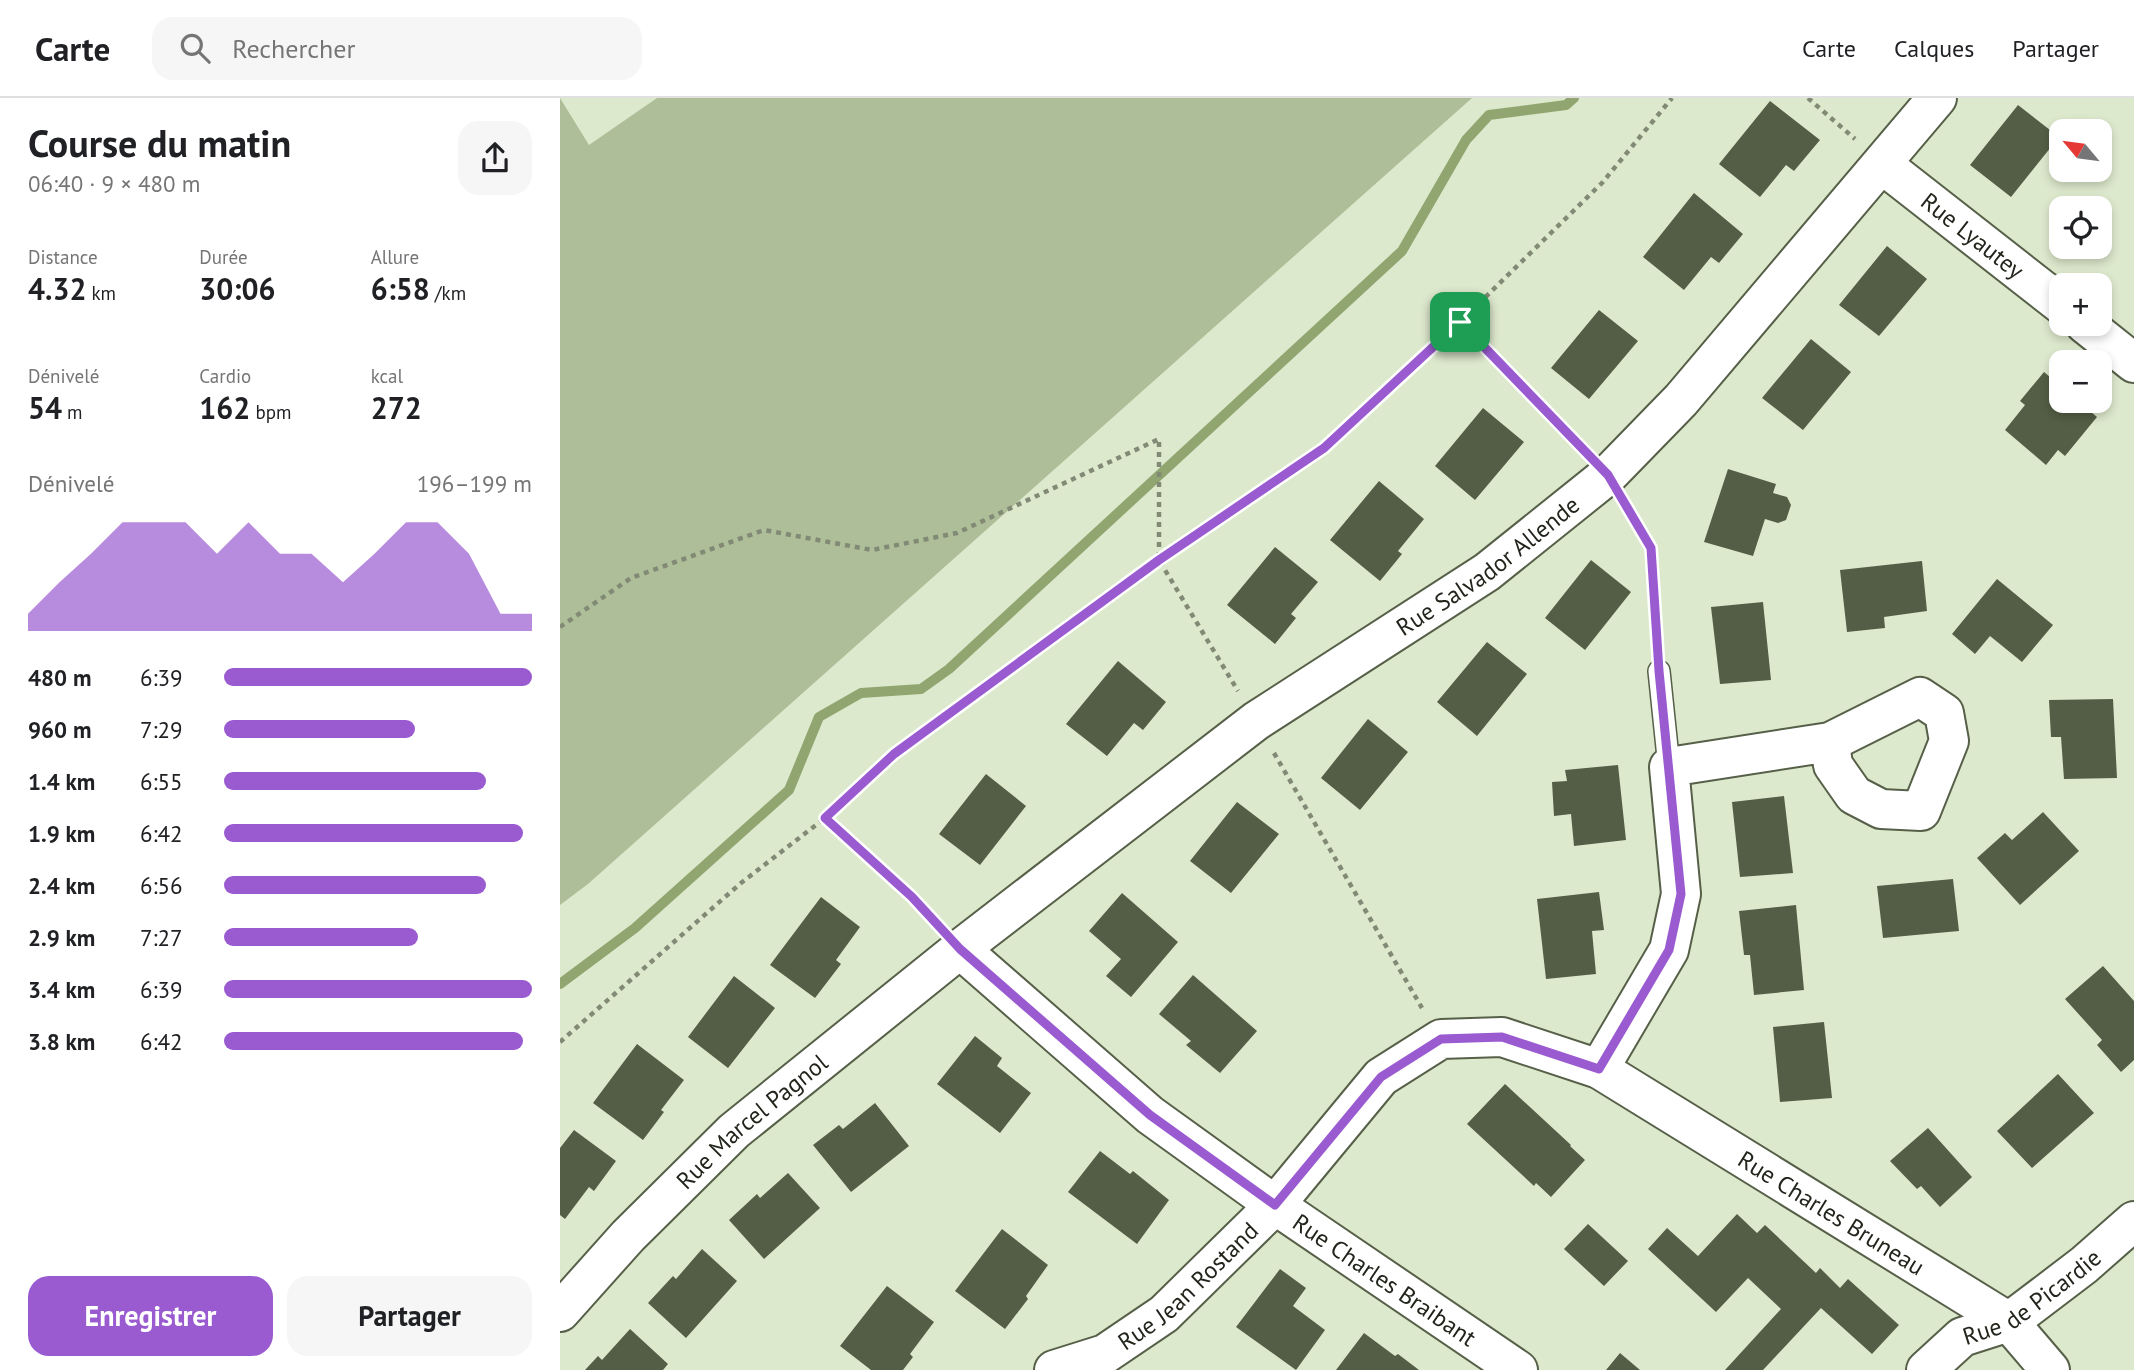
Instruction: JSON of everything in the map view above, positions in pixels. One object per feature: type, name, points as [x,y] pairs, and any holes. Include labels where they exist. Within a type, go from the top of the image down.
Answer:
[{"type":"street","name":"Rue Salvador Allende","points":[[960,949],[1256,721],[1487,572],[1608,475],[1681,400],[1883,165],[1937,98]]},
{"type":"street","name":"Rue Lyautey","points":[[1883,165],[2049,296]]},
{"type":"street","points":[[2100,336],[2134,363]]},
{"type":"street","points":[[1599,1069],[1669,950],[1681,894],[1669,767],[1830,742]]},
{"type":"street","name":"Rue Charles Braibant","points":[[960,949],[1150,1115],[1275,1205],[1518,1370]]},
{"type":"street","name":"Rue Marcel Pagnol","points":[[560,1312],[628,1236],[734,1131],[960,949]]},
{"type":"street","name":"Rue Charles Bruneau","points":[[1441,1039],[1502,1037],[1599,1069],[2009,1322],[2050,1370]]},
{"type":"street","points":[[1275,1205],[1381,1077],[1441,1039]]},
{"type":"street","name":"Rue Jean Rostand","points":[[1054,1370],[1105,1354],[1164,1314],[1275,1205]]},
{"type":"street","name":"Rue de Picardie","points":[[1926,1370],[1962,1337],[2009,1322],[2084,1265],[2134,1221]]},
{"type":"lane","points":[[1659,671],[1669,767]]},
{"type":"path","points":[[560,1042],[741,883],[825,818],[894,754],[1159,560],[1324,448],[1460,322],[1602,183],[1672,98]]},
{"type":"path","points":[[1808,98],[1883,165]]},
{"type":"path","points":[[1460,322],[1608,475],[1651,548],[1659,671]]},
{"type":"path","points":[[560,627],[631,578],[764,530],[872,550],[957,533],[1159,439],[1159,560],[1441,1039]]},
{"type":"path","points":[[825,818],[912,897],[960,949]]},
{"type":"green space","points":[[560,98],[589,145],[657,98],[1472,98],[588,884],[560,905]]},
{"type":"building","points":[[1770,101],[1820,140],[1794,171],[1786,165],[1760,197],[1719,164]]},
{"type":"building","points":[[2018,105],[2049,129],[2049,150],[2011,197],[1970,165]]},
{"type":"building","points":[[1694,193],[1743,234],[1719,263],[1711,257],[1684,290],[1643,257]]},
{"type":"building","points":[[1887,246],[1927,279],[1879,336],[1839,305]]},
{"type":"building","points":[[1599,310],[1638,341],[1589,399],[1551,368]]},
{"type":"building","points":[[1811,339],[1851,372],[1803,430],[1762,398]]},
{"type":"building","points":[[2044,372],[2049,376],[2049,413],[2092,413],[2097,417],[2065,456],[2058,450],[2046,465],[2005,430],[2025,405],[2020,401]]},
{"type":"building","points":[[1483,408],[1524,442],[1475,500],[1435,466]]},
{"type":"building","points":[[1728,469],[1776,484],[1773,493],[1787,497],[1791,505],[1786,520],[1778,523],[1765,519],[1753,556],[1704,542]]},
{"type":"building","points":[[1379,481],[1424,519],[1398,551],[1402,554],[1380,581],[1330,540]]},
{"type":"building","points":[[1275,547],[1318,582],[1291,614],[1296,618],[1275,644],[1227,605]]},
{"type":"building","points":[[1591,560],[1631,592],[1585,650],[1545,618]]},
{"type":"building","points":[[1922,561],[1927,611],[1884,617],[1885,628],[1847,632],[1840,570]]},
{"type":"building","points":[[1997,579],[2053,625],[2022,662],[1990,636],[1975,654],[1952,634]]},
{"type":"building","points":[[1763,602],[1771,680],[1720,684],[1711,607]]},
{"type":"building","points":[[1487,642],[1527,674],[1477,736],[1437,702]]},
{"type":"building","points":[[1118,661],[1166,702],[1143,730],[1134,723],[1107,756],[1066,724]]},
{"type":"building","points":[[2113,699],[2117,778],[2064,779],[2061,737],[2051,737],[2049,700]]},
{"type":"building","points":[[1368,719],[1408,752],[1360,810],[1321,778]]},
{"type":"building","points":[[1618,765],[1626,840],[1574,846],[1571,814],[1554,816],[1552,782],[1567,781],[1565,770]]},
{"type":"building","points":[[986,774],[1026,806],[980,865],[939,834]]},
{"type":"building","points":[[1784,796],[1793,873],[1740,877],[1732,802]]},
{"type":"building","points":[[1237,802],[1279,834],[1231,893],[1190,861]]},
{"type":"building","points":[[2043,812],[2079,851],[2020,905],[1977,858],[2005,833],[2012,840]]},
{"type":"building","points":[[1953,879],[1959,931],[1883,938],[1877,886]]},
{"type":"building","points":[[1599,892],[1604,930],[1592,931],[1596,974],[1546,979],[1537,899]]},
{"type":"building","points":[[1122,893],[1178,942],[1131,997],[1106,976],[1121,959],[1089,931]]},
{"type":"building","points":[[821,897],[860,927],[836,960],[841,964],[815,998],[770,965]]},
{"type":"building","points":[[1796,905],[1804,990],[1754,995],[1750,955],[1744,955],[1739,911]]},
{"type":"building","points":[[2103,966],[2134,1001],[2134,1060],[2121,1072],[2097,1045],[2102,1040],[2065,999]]},
{"type":"building","points":[[1193,975],[1257,1031],[1220,1073],[1186,1045],[1191,1041],[1159,1014]]},
{"type":"building","points":[[734,976],[775,1008],[728,1068],[688,1037]]},
{"type":"building","points":[[1824,1022],[1832,1098],[1780,1102],[1773,1027]]},
{"type":"building","points":[[975,1036],[1002,1058],[997,1066],[1031,1093],[1000,1133],[937,1084]]},
{"type":"building","points":[[637,1044],[684,1080],[643,1140],[593,1103]]},
{"type":"building","points":[[2058,1074],[2094,1113],[2032,1168],[1997,1131]]},
{"type":"building","points":[[1505,1084],[1585,1160],[1551,1197],[1536,1183],[1534,1186],[1467,1124]]},
{"type":"building","points":[[875,1103],[909,1146],[851,1192],[813,1145],[839,1125],[843,1129]]},
{"type":"building","points":[[1928,1128],[1972,1177],[1940,1207],[1921,1186],[1917,1189],[1890,1161]]},
{"type":"building","points":[[574,1130],[616,1161],[594,1191],[589,1187],[565,1219],[560,1215],[560,1148]]},
{"type":"building","points":[[1100,1151],[1130,1174],[1133,1171],[1169,1200],[1137,1244],[1068,1192]]},
{"type":"building","points":[[788,1173],[820,1208],[764,1259],[729,1220],[757,1194],[760,1198]]},
{"type":"building","points":[[1737,1214],[1757,1233],[1765,1225],[1816,1273],[1820,1268],[1840,1288],[1848,1279],[1899,1325],[1872,1354],[1821,1308],[1763,1370],[1725,1370],[1781,1309],[1748,1278],[1716,1312],[1648,1249],[1667,1228],[1698,1256]]},
{"type":"building","points":[[1588,1224],[1628,1261],[1604,1286],[1564,1249]]},
{"type":"building","points":[[1002,1229],[1048,1265],[1026,1296],[1028,1299],[1005,1329],[955,1291]]},
{"type":"building","points":[[702,1249],[737,1281],[686,1338],[648,1303],[673,1276],[676,1279]]},
{"type":"building","points":[[1280,1269],[1306,1288],[1293,1306],[1325,1330],[1296,1370],[1236,1327]]},
{"type":"building","points":[[887,1286],[934,1322],[910,1354],[913,1357],[903,1370],[871,1370],[840,1346]]},
{"type":"building","points":[[630,1329],[668,1364],[663,1370],[585,1370],[598,1356],[602,1360]]},
{"type":"building","points":[[1364,1333],[1395,1356],[1398,1354],[1419,1370],[1336,1370]]},
{"type":"building","points":[[1620,1353],[1640,1370],[1606,1370]]},
{"type":"waterway","points":[[560,984],[635,928],[789,790],[819,717],[861,693],[921,689],[949,669],[1402,251],[1466,140],[1489,115],[1566,105],[1574,98]]},
{"type":"route","points":[[1460,322],[1608,475],[1651,548],[1659,671],[1681,894],[1669,950],[1599,1069],[1502,1037],[1441,1039],[1381,1077],[1275,1205],[1150,1115],[960,949],[912,897],[825,818],[894,754],[1159,560],[1324,448],[1460,322]]}]
